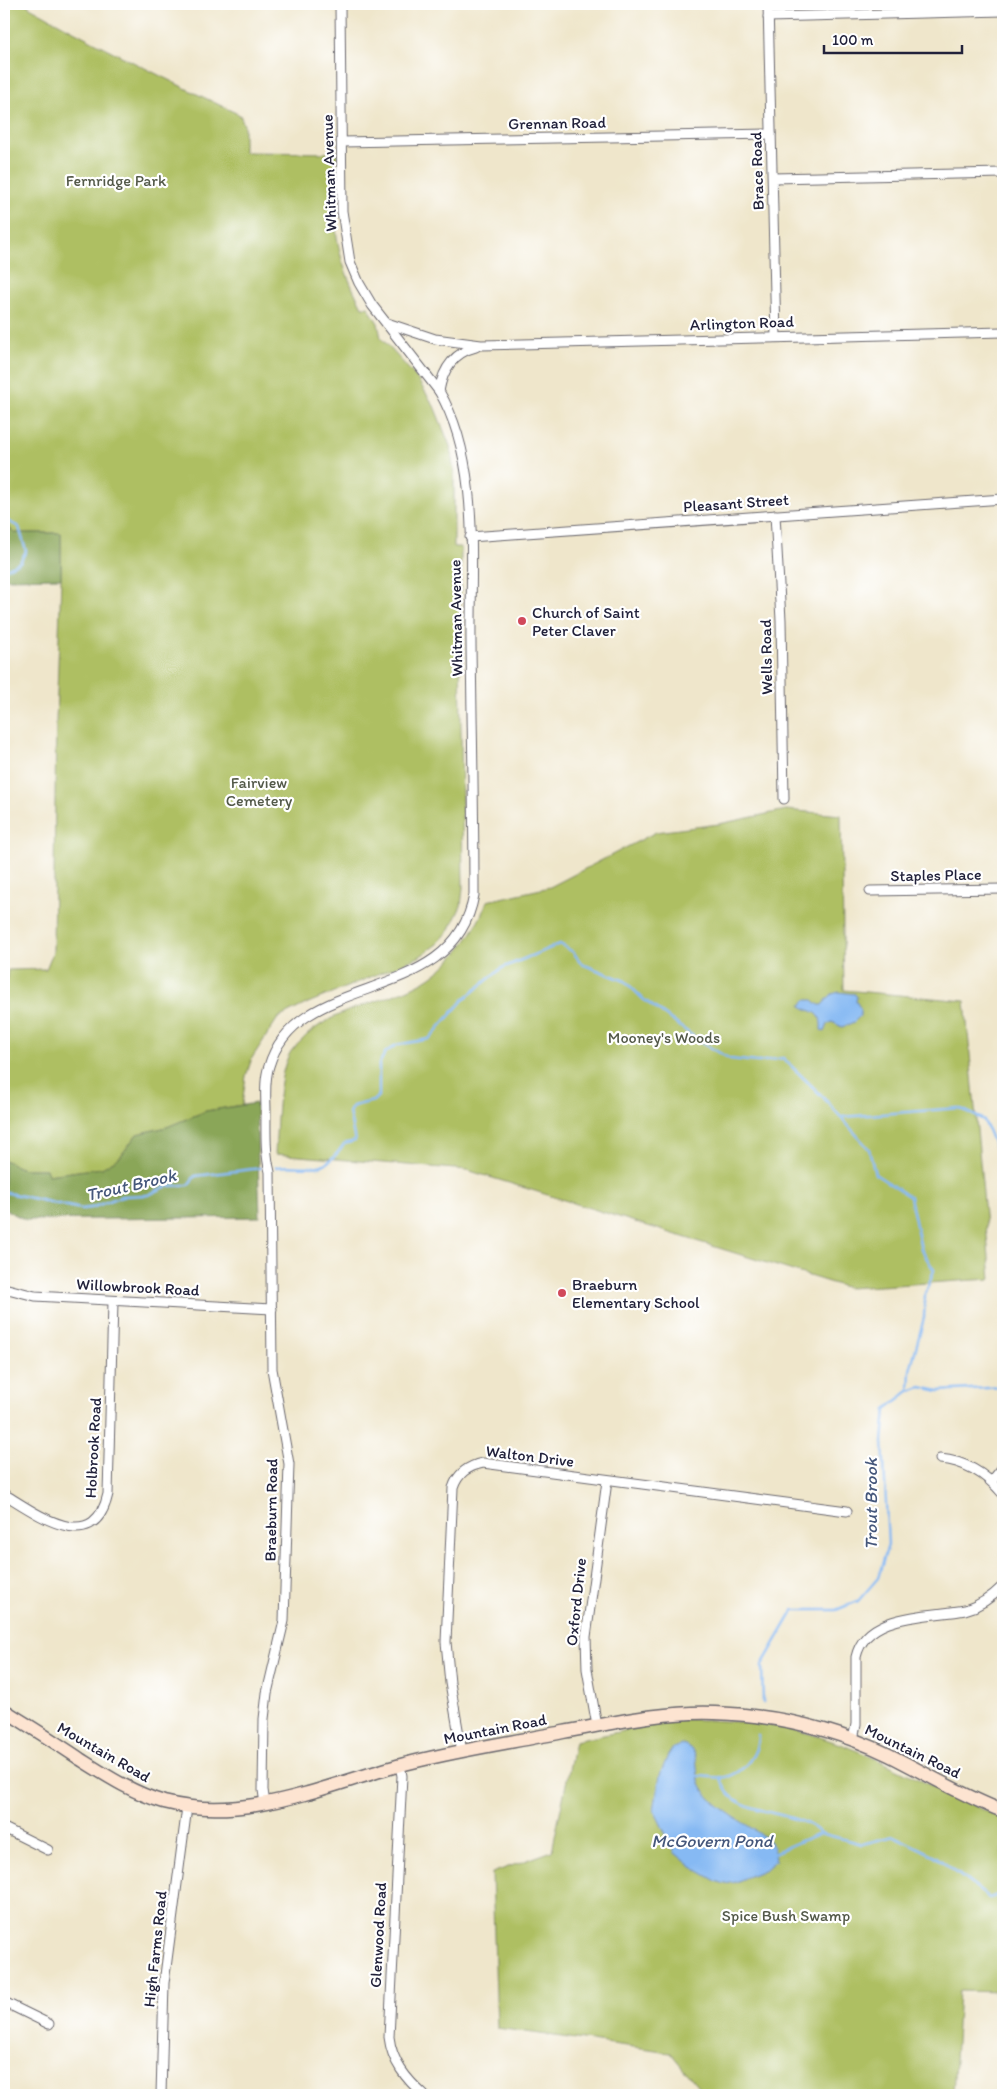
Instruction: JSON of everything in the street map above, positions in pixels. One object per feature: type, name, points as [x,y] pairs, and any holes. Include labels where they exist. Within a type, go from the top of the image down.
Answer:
[{"type":"main road","name":"Mountain Road","points":[[4,1710],[130,1789],[154,1799],[187,1807],[227,1808],[265,1804],[400,1765],[462,1752],[659,1715],[713,1712],[784,1720],[826,1730],[889,1755],[960,1793],[1003,1811]]},
{"type":"street","name":"Whitman Avenue","points":[[266,1155],[268,1067],[278,1045],[290,1030],[317,1009],[429,964],[454,940],[469,916],[474,888],[469,498],[461,442],[453,418],[439,391],[372,305],[359,283],[350,262],[342,211],[340,4]]},
{"type":"street","name":"Brace Road","points":[[768,4],[776,337]]},
{"type":"street","points":[[768,17],[1003,11]]},
{"type":"street","name":"Grennan Road","points":[[342,142],[771,134]]},
{"type":"street","points":[[773,178],[1003,173]]},
{"type":"street","name":"Arlington Road","points":[[386,323],[435,339],[481,345],[1003,332]]},
{"type":"street","name":"Arlington Road","points":[[439,391],[444,372],[452,360],[462,352],[481,345]]},
{"type":"street","name":"Pleasant Street","points":[[470,537],[1003,499]]},
{"type":"street","name":"Wells Road","points":[[775,515],[781,620],[784,799]]},
{"type":"street","name":"Staples Place","points":[[870,891],[1003,889]]},
{"type":"street","name":"Braeburn Road","points":[[265,1804],[263,1790],[264,1719],[267,1693],[284,1621],[289,1464],[272,1369],[270,1172],[266,1155]]},
{"type":"street","name":"Willowbrook Road","points":[[4,1288],[35,1296],[114,1302],[272,1309]]},
{"type":"street","name":"Holbrook Road","points":[[4,1494],[41,1516],[64,1526],[84,1527],[92,1524],[100,1516],[108,1494],[114,1302]]},
{"type":"street","points":[[940,1459],[955,1460],[966,1464],[992,1481],[1003,1494]]},
{"type":"street","name":"Walton Drive","points":[[462,1752],[450,1683],[446,1642],[453,1488],[455,1480],[467,1468],[483,1464],[847,1511]]},
{"type":"street","points":[[992,1481],[1003,1467]]},
{"type":"street","name":"Oxford Drive","points":[[597,1726],[588,1669],[586,1637],[607,1481]]},
{"type":"street","points":[[853,1740],[856,1724],[856,1657],[858,1646],[863,1639],[887,1624],[903,1618],[965,1610],[980,1604],[1003,1586]]},
{"type":"street","name":"Glenwood Road","points":[[400,1765],[402,1776],[389,2037],[393,2057],[399,2068],[424,2095]]},
{"type":"street","name":"High Farms Road","points":[[162,2094],[164,1983],[187,1807]]},
{"type":"street","points":[[4,1828],[48,1850]]},
{"type":"street","points":[[4,2002],[49,2024]]},
{"type":"green space","name":"Fairview Cemetery","points":[[4,4],[28,4],[28,6],[106,48],[240,115],[244,125],[244,152],[337,153],[337,162],[334,164],[335,221],[340,254],[345,270],[362,307],[368,307],[378,323],[381,338],[416,377],[434,406],[450,446],[454,473],[454,547],[461,547],[460,645],[463,888],[461,906],[449,931],[437,944],[419,957],[308,1003],[278,1018],[252,1058],[246,1076],[242,1105],[206,1111],[167,1127],[137,1134],[120,1157],[102,1168],[48,1175],[46,1169],[23,1169],[4,1160],[4,995],[8,970],[46,969],[53,952],[61,533],[15,533],[4,523]]},
{"type":"green space","points":[[4,523],[15,533],[61,533],[61,578],[4,579]]},
{"type":"green space","name":"Mooney's Woods","points":[[786,810],[841,815],[844,990],[965,1001],[991,1279],[848,1288],[467,1170],[275,1154],[282,1074],[292,1050],[313,1030],[326,1021],[404,991],[419,984],[441,969],[451,960],[469,937],[487,901],[550,887],[656,832],[719,824]]},
{"type":"green space","points":[[256,1103],[260,1217],[26,1220],[4,1209],[4,1160],[23,1169],[46,1169],[48,1175],[102,1168],[120,1157],[137,1134],[167,1127],[206,1111]]},
{"type":"green space","name":"Spice Bush Swamp","points":[[681,1719],[768,1725],[820,1737],[889,1765],[1003,1818],[1003,1992],[959,1991],[953,2095],[705,2095],[670,2052],[497,2028],[492,1873],[552,1851],[575,1741]]},
{"type":"water","points":[[839,992],[855,994],[860,1008],[860,1016],[854,1022],[842,1027],[832,1022],[828,1024],[825,1032],[821,1030],[818,1015],[801,1006],[805,1000],[813,1000],[822,1005],[832,994]]},
{"type":"water","name":"McGovern Pond","points":[[683,1744],[693,1751],[698,1777],[705,1792],[713,1801],[762,1835],[771,1844],[776,1860],[766,1869],[736,1882],[725,1884],[692,1867],[675,1853],[654,1810],[660,1775],[668,1755],[673,1748]]},
{"type":"waterway","name":"Trout Brook","points":[[4,519],[19,527],[26,551],[20,562],[4,570]]},
{"type":"waterway","name":"Trout Brook","points":[[276,1167],[314,1167],[322,1165],[336,1155],[344,1144],[355,1141],[349,1112],[353,1106],[373,1101],[379,1095],[379,1064],[385,1053],[396,1045],[429,1039],[464,999],[502,968],[560,944],[573,952],[582,964],[625,981],[643,999],[701,1042],[730,1059],[758,1062],[783,1058],[822,1096],[869,1149],[875,1174],[910,1197],[921,1249],[934,1270],[925,1295],[924,1318],[910,1370],[909,1391],[886,1409],[883,1441],[888,1545],[878,1578],[858,1601],[836,1610],[794,1610],[762,1665],[763,1703]]},
{"type":"waterway","name":"Trout Brook","points":[[842,1117],[959,1108],[984,1120],[1003,1167],[999,1213],[1003,1232]]},
{"type":"waterway","name":"Trout Brook","points":[[4,1192],[81,1209],[91,1208],[122,1196],[148,1195],[167,1186],[188,1185],[195,1176],[261,1168]]},
{"type":"waterway","name":"Trout Brook","points":[[909,1391],[921,1387],[939,1391],[1003,1387]]},
{"type":"waterway","name":"Trout Brook","points":[[698,1776],[722,1778],[739,1771],[753,1755],[758,1742],[758,1735]]},
{"type":"waterway","points":[[721,1777],[726,1790],[736,1800],[763,1811],[795,1819],[809,1825],[820,1833]]},
{"type":"waterway","name":"Trout Brook","points":[[771,1854],[820,1833],[862,1844],[894,1836],[935,1856],[989,1898],[1003,1894]]},
{"type":"place","name":"Church of Saint Peter Claver","points":[[522,621]]},
{"type":"place","name":"Braeburn Elementary School","points":[[562,1293]]},
{"type":"park label","name":"Fernridge Park","points":[[116,180]]}]
